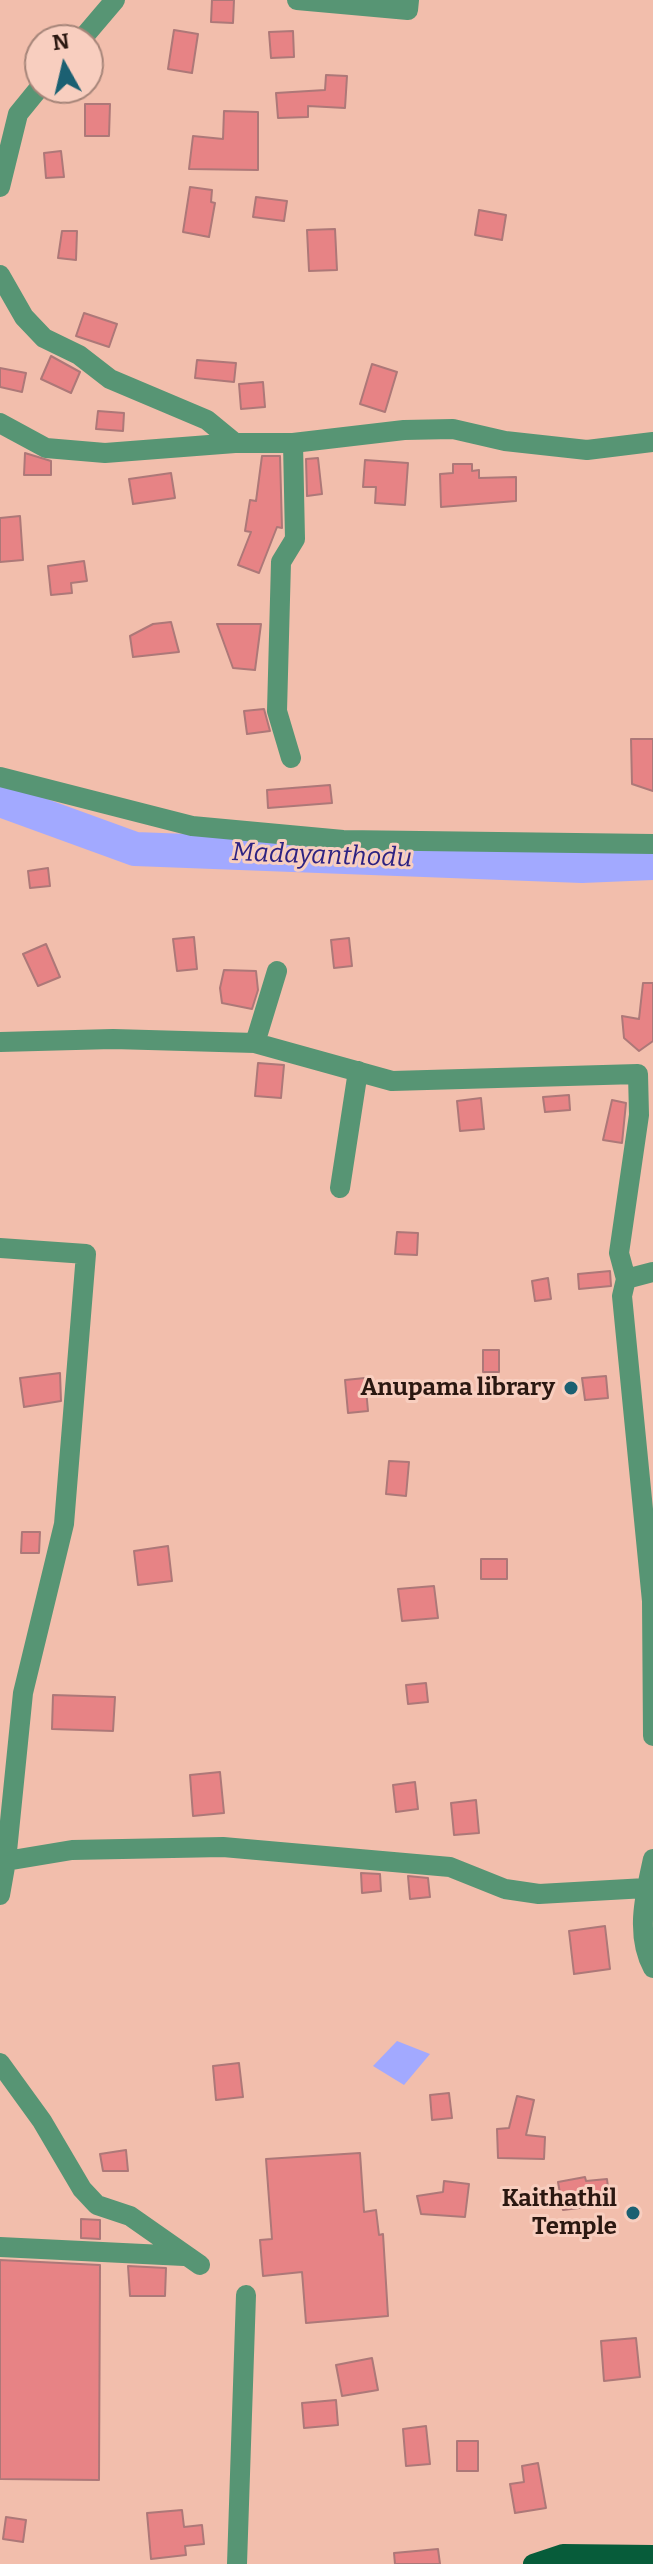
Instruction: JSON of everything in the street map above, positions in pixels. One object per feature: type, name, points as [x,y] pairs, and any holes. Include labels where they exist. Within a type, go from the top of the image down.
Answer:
[{"type":"main road","points":[[533,2564],[563,2554],[653,2555]]},
{"type":"street","points":[[95,24],[115,0]]},
{"type":"street","points":[[297,0],[408,10],[409,0]]},
{"type":"street","points":[[0,187],[18,114],[26,104]]},
{"type":"street","points":[[0,275],[24,317],[44,338],[79,355],[110,379],[207,420],[235,443]]},
{"type":"street","points":[[0,423],[46,448],[105,453],[235,443],[293,443],[358,434],[453,429],[505,441],[587,450],[653,442]]},
{"type":"street","points":[[291,758],[277,711],[281,562],[295,539],[293,443]]},
{"type":"street","points":[[0,777],[192,826],[343,840],[653,844]]},
{"type":"street","points":[[255,1043],[277,971]]},
{"type":"street","points":[[0,1042],[113,1039],[255,1043],[392,1081],[638,1074],[639,1115],[619,1253],[626,1279],[622,1296],[652,1601],[653,1736]]},
{"type":"street","points":[[340,1188],[358,1071]]},
{"type":"street","points":[[0,1248],[86,1254],[64,1524],[23,1693],[0,1895]]},
{"type":"street","points":[[626,1279],[653,1272]]},
{"type":"street","points":[[6,1861],[72,1850],[223,1847],[450,1867],[505,1889],[539,1894],[646,1888]]},
{"type":"street","points":[[653,1859],[646,1888],[642,1948],[653,1968]]},
{"type":"street","points":[[0,2063],[42,2121],[82,2189],[97,2205],[130,2216],[194,2261],[0,2247]]},
{"type":"street","points":[[237,2564],[246,2295]]},
{"type":"water","points":[[397,2041],[430,2054],[404,2085],[373,2066]]},
{"type":"building","points":[[212,0],[234,0],[233,23],[211,22]]},
{"type":"building","points":[[174,30],[198,34],[192,73],[168,69]]},
{"type":"building","points":[[293,31],[294,57],[271,58],[269,32]]},
{"type":"building","points":[[326,75],[347,76],[345,108],[308,106],[308,117],[278,118],[276,93],[325,90]]},
{"type":"building","points":[[85,104],[110,104],[109,136],[85,136]]},
{"type":"building","points":[[224,111],[258,112],[258,170],[189,169],[193,136],[223,139]]},
{"type":"building","points":[[61,151],[64,177],[46,178],[44,153]]},
{"type":"building","points":[[190,187],[212,190],[211,202],[215,203],[209,237],[183,232]]},
{"type":"building","points":[[256,197],[287,201],[284,221],[253,217]]},
{"type":"building","points":[[479,210],[506,215],[502,240],[475,235]]},
{"type":"building","points":[[335,229],[337,270],[309,271],[307,230]]},
{"type":"building","points":[[62,231],[77,231],[76,260],[58,258]]},
{"type":"building","points":[[84,313],[117,324],[109,347],[76,336]]},
{"type":"building","points":[[51,356],[80,372],[71,393],[41,379]]},
{"type":"building","points":[[197,360],[236,363],[234,382],[195,378]]},
{"type":"building","points":[[372,364],[397,372],[385,412],[360,404]]},
{"type":"building","points":[[0,368],[26,373],[22,392],[0,387]]},
{"type":"building","points":[[263,382],[265,407],[241,409],[239,384]]},
{"type":"building","points":[[98,411],[124,413],[123,431],[96,429]]},
{"type":"building","points":[[25,453],[51,461],[51,475],[24,475]]},
{"type":"building","points":[[262,456],[280,456],[282,528],[277,527],[259,573],[238,565],[251,532],[245,531],[250,500],[256,501]]},
{"type":"building","points":[[318,458],[322,494],[307,496],[306,459]]},
{"type":"building","points":[[365,460],[408,463],[405,505],[375,503],[376,487],[363,487]]},
{"type":"building","points":[[453,464],[472,464],[472,471],[479,470],[479,478],[516,477],[516,501],[441,507],[440,474],[453,473]]},
{"type":"building","points":[[171,473],[175,498],[133,504],[129,479]]},
{"type":"building","points":[[20,516],[23,560],[0,562],[0,518]]},
{"type":"building","points":[[84,561],[87,581],[71,583],[72,593],[51,595],[48,566]]},
{"type":"building","points":[[171,622],[179,652],[133,657],[130,636],[153,624]]},
{"type":"building","points":[[217,624],[261,624],[255,670],[233,668]]},
{"type":"building","points":[[264,709],[270,731],[247,734],[244,711]]},
{"type":"building","points":[[631,739],[653,739],[653,791],[632,784]]},
{"type":"building","points":[[330,785],[332,803],[268,808],[267,790]]},
{"type":"building","points":[[48,868],[50,886],[30,888],[28,871]]},
{"type":"building","points":[[194,937],[197,969],[177,971],[173,939]]},
{"type":"building","points":[[349,938],[352,966],[334,968],[331,940]]},
{"type":"building","points":[[46,944],[60,977],[38,986],[23,954]]},
{"type":"building","points":[[224,970],[256,971],[258,990],[252,1009],[222,1003],[220,988]]},
{"type":"building","points":[[643,983],[653,983],[653,1041],[639,1051],[624,1038],[622,1016],[639,1019]]},
{"type":"building","points":[[258,1063],[284,1065],[281,1098],[255,1096]]},
{"type":"building","points":[[569,1095],[570,1110],[545,1112],[543,1097]]},
{"type":"building","points":[[481,1098],[484,1129],[460,1131],[457,1101]]},
{"type":"building","points":[[612,1100],[626,1103],[622,1143],[603,1140]]},
{"type":"building","points":[[397,1232],[418,1233],[417,1255],[395,1254]]},
{"type":"building","points":[[610,1271],[611,1286],[579,1289],[578,1274]]},
{"type":"building","points":[[548,1278],[551,1299],[535,1301],[532,1281]]},
{"type":"building","points":[[483,1350],[499,1350],[499,1372],[483,1372]]},
{"type":"building","points":[[60,1373],[61,1401],[24,1407],[20,1378]]},
{"type":"building","points":[[606,1376],[608,1398],[585,1400],[582,1378]]},
{"type":"building","points":[[365,1378],[368,1411],[348,1413],[345,1380]]},
{"type":"building","points":[[389,1461],[409,1462],[406,1496],[386,1494]]},
{"type":"building","points":[[22,1532],[40,1532],[39,1553],[21,1553]]},
{"type":"building","points":[[168,1546],[172,1581],[138,1585],[134,1551]]},
{"type":"building","points":[[481,1559],[507,1559],[507,1579],[481,1579]]},
{"type":"building","points":[[434,1586],[438,1618],[402,1621],[398,1589]]},
{"type":"building","points":[[426,1683],[428,1702],[408,1704],[406,1685]]},
{"type":"building","points":[[53,1695],[115,1697],[113,1731],[52,1729]]},
{"type":"building","points":[[220,1772],[224,1813],[193,1816],[190,1775]]},
{"type":"building","points":[[415,1782],[418,1809],[396,1812],[393,1785]]},
{"type":"building","points":[[476,1800],[479,1833],[454,1835],[451,1803]]},
{"type":"building","points":[[361,1873],[380,1874],[381,1891],[362,1893]]},
{"type":"building","points":[[408,1876],[428,1878],[430,1897],[410,1899]]},
{"type":"building","points":[[605,1926],[610,1969],[574,1974],[569,1931]]},
{"type":"building","points":[[239,2063],[243,2097],[216,2100],[213,2066]]},
{"type":"building","points":[[449,2093],[452,2118],[432,2120],[430,2095]]},
{"type":"building","points":[[517,2096],[534,2100],[526,2135],[545,2137],[544,2159],[498,2158],[497,2129],[509,2128]]},
{"type":"building","points":[[126,2150],[128,2171],[103,2171],[100,2154]]},
{"type":"building","points":[[360,2153],[364,2212],[376,2210],[379,2235],[383,2234],[388,2316],[306,2323],[302,2272],[263,2276],[260,2240],[272,2239],[266,2159]]},
{"type":"building","points":[[585,2177],[586,2181],[607,2179],[610,2204],[563,2210],[558,2182]]},
{"type":"building","points":[[444,2181],[469,2184],[465,2217],[421,2214],[417,2196],[443,2192]]},
{"type":"building","points":[[81,2219],[100,2220],[100,2239],[81,2238]]},
{"type":"building","points":[[0,2260],[100,2265],[99,2480],[0,2479]]},
{"type":"building","points":[[128,2266],[166,2268],[165,2296],[130,2296]]},
{"type":"building","points":[[636,2338],[640,2377],[604,2381],[601,2341]]},
{"type":"building","points":[[372,2358],[378,2390],[342,2396],[336,2365]]},
{"type":"building","points":[[336,2400],[338,2425],[304,2428],[302,2403]]},
{"type":"building","points":[[426,2426],[430,2464],[406,2466],[403,2429]]},
{"type":"building","points":[[457,2441],[478,2441],[478,2471],[457,2471]]},
{"type":"building","points":[[538,2463],[546,2508],[515,2513],[510,2484],[524,2482],[522,2466]]},
{"type":"building","points":[[182,2510],[184,2527],[202,2525],[204,2544],[185,2546],[186,2555],[151,2559],[147,2513]]},
{"type":"building","points":[[6,2517],[26,2520],[23,2542],[3,2539]]},
{"type":"building","points":[[438,2549],[440,2564],[395,2564],[394,2553]]},
{"type":"waterway","name":"Madayanthodu","points":[[0,800],[135,849],[582,866],[653,863]]},
{"type":"place","name":"Anupama library","points":[[571,1388]]},
{"type":"place","name":"Kaithathil Temple","points":[[633,2213]]}]
